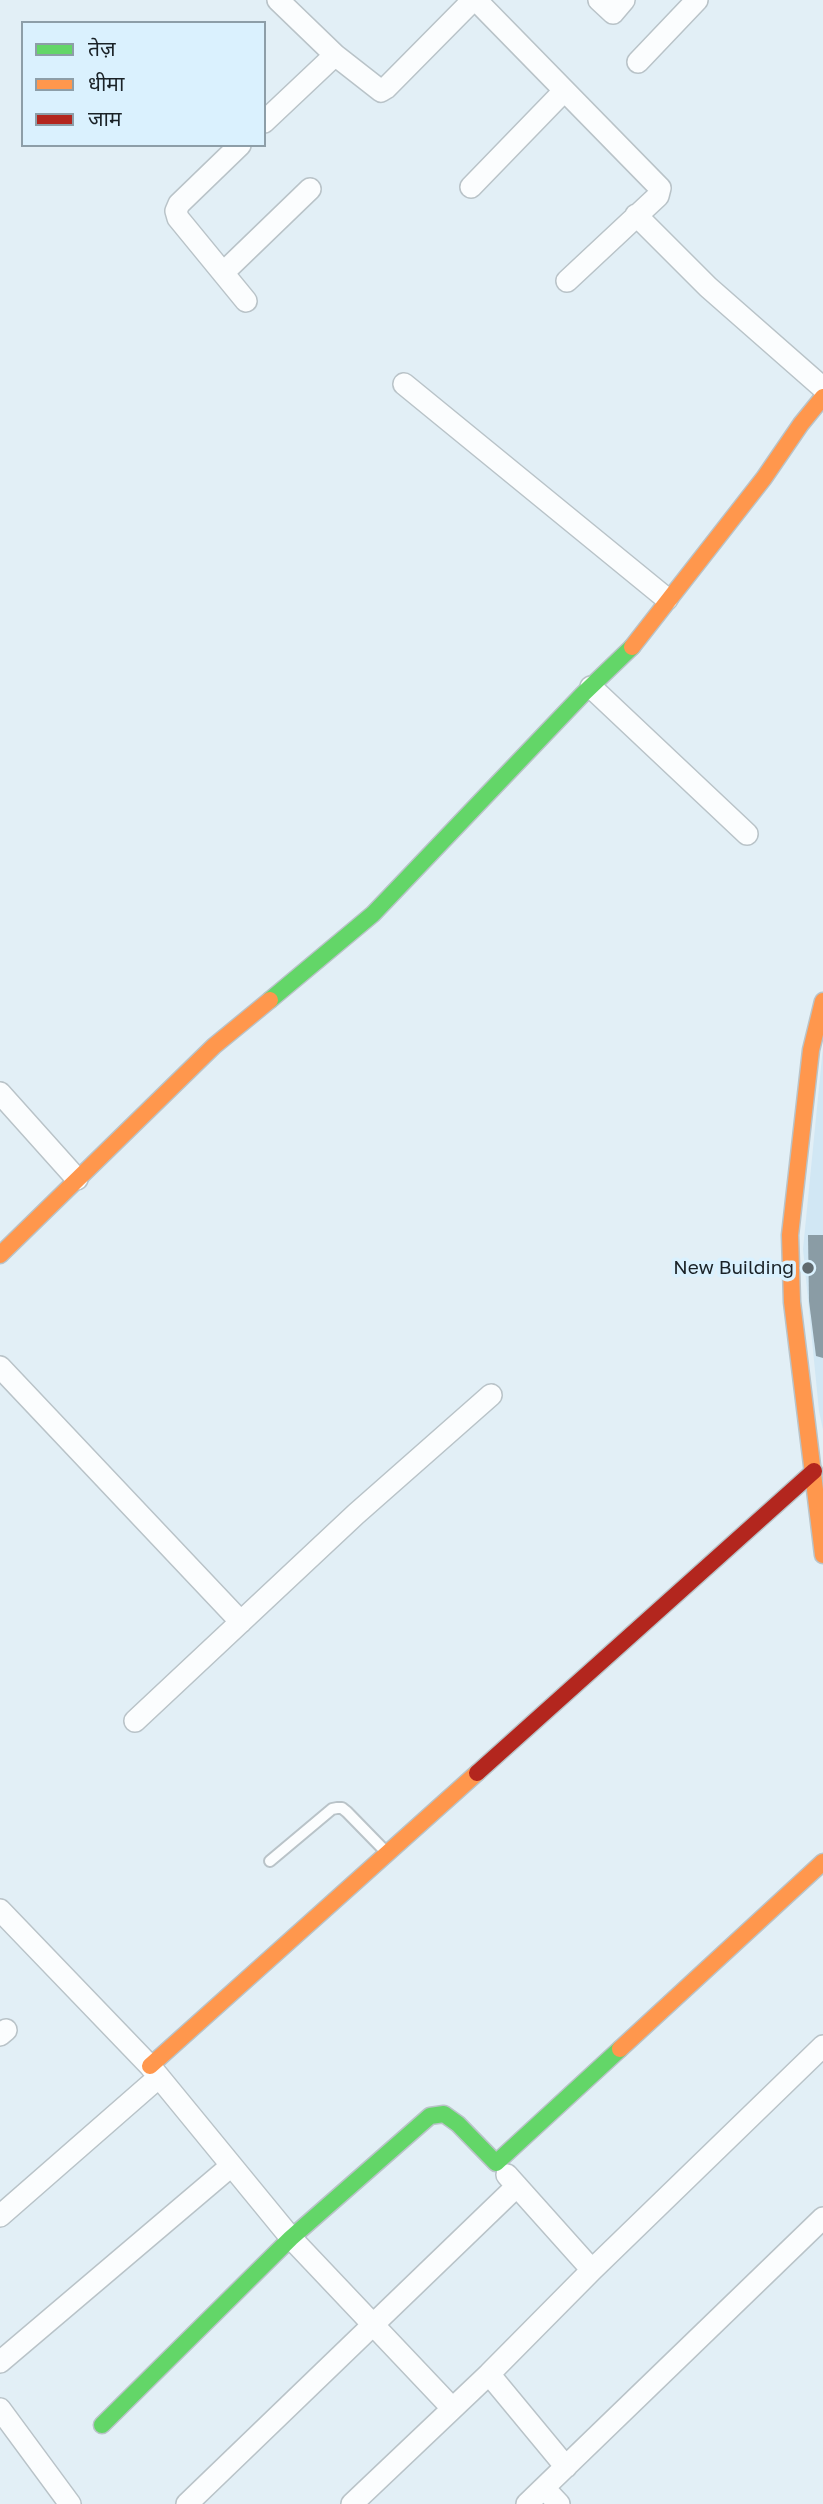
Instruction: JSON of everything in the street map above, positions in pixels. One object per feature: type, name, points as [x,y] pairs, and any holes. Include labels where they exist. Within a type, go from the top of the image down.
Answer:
[{"type":"street","points":[[278,0],[335,55],[374,88],[383,90],[475,0],[659,187],[658,195],[567,281]]},
{"type":"street","points":[[599,0],[613,13],[624,0]]},
{"type":"street","points":[[638,62],[697,0]]},
{"type":"street","points":[[266,120],[335,55]]},
{"type":"street","points":[[471,187],[564,91]]},
{"type":"street","points":[[238,147],[179,204],[176,211],[178,218],[246,301]]},
{"type":"street","points":[[223,273],[310,189]]},
{"type":"street","points":[[636,215],[708,287],[823,388]]},
{"type":"street","points":[[404,384],[667,598]]},
{"type":"street","points":[[3,1246],[77,1179],[214,1046],[373,914],[630,649],[667,598],[764,478],[823,397]]},
{"type":"street","points":[[591,687],[747,834]]},
{"type":"street","points":[[823,1001],[810,1051],[790,1235],[792,1302],[823,1555]]},
{"type":"street","points":[[0,1093],[77,1179]]},
{"type":"street","points":[[0,1367],[241,1622]]},
{"type":"street","points":[[135,1721],[356,1514],[491,1395]]},
{"type":"street","points":[[0,2216],[387,1853],[814,1471]]},
{"type":"street","points":[[496,2163],[823,1862]]},
{"type":"street","points":[[0,1910],[154,2071],[291,2238],[452,2408]]},
{"type":"street","points":[[352,2504],[489,2374],[823,2046]]},
{"type":"street","points":[[102,2425],[291,2238],[434,2114],[444,2114],[458,2124],[592,2270]]},
{"type":"street","points":[[0,2362],[231,2166]]},
{"type":"street","points":[[187,2504],[517,2186]]},
{"type":"street","points":[[527,2504],[823,2218]]},
{"type":"street","points":[[489,2374],[566,2468]]},
{"type":"street","points":[[0,2409],[70,2504]]},
{"type":"street","points":[[544,2488],[559,2504]]},
{"type":"lane","points":[[270,1861],[332,1809],[337,1808],[346,1812],[387,1853]]},
{"type":"shaded area","points":[[823,1047],[823,1430],[803,1249]]},
{"type":"building","points":[[808,1235],[823,1235],[823,1358],[816,1356],[809,1301]]},
{"type":"traffic: fast","points":[[270,1000],[373,914],[583,694],[632,647]]},
{"type":"traffic: fast","points":[[102,2425],[291,2238],[430,2116],[444,2114],[458,2124],[496,2163],[620,2049]]},
{"type":"traffic: slow","points":[[632,647],[764,478],[823,397]]},
{"type":"traffic: slow","points":[[0,1255],[214,1046],[270,1000]]},
{"type":"traffic: slow","points":[[823,1001],[811,1050],[790,1235],[792,1302],[823,1555]]},
{"type":"traffic: slow","points":[[150,2066],[477,1773]]},
{"type":"traffic: slow","points":[[620,2049],[823,1862]]},
{"type":"traffic: jam","points":[[477,1773],[814,1471]]},
{"type":"place","name":"New Building","points":[[808,1268]]}]
